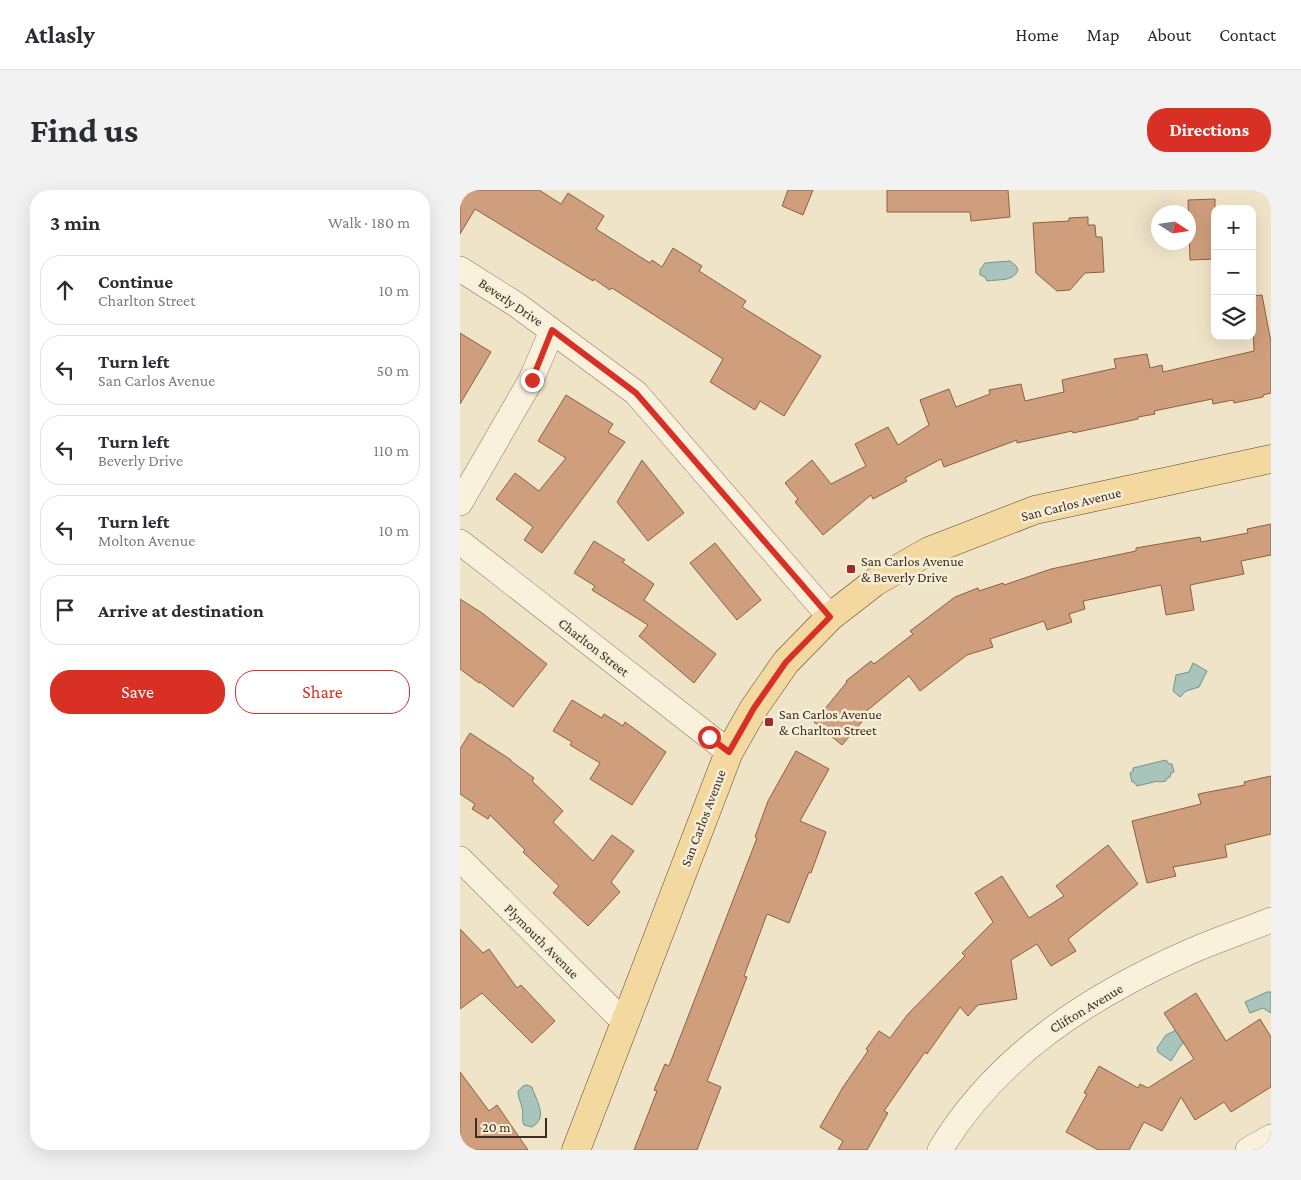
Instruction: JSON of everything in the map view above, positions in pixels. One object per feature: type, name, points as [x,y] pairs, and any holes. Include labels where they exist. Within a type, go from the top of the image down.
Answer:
[{"type":"main road","name":"San Carlos Avenue","points":[[576,1150],[729,752],[754,708],[786,662],[830,617],[875,582],[929,551],[1035,510],[1271,459]]},
{"type":"street","name":"Beverly Drive","points":[[460,269],[517,305],[636,393],[830,617]]},
{"type":"street","points":[[460,503],[532,380],[552,330]]},
{"type":"street","name":"Charlton Street","points":[[460,542],[729,752]]},
{"type":"street","name":"Plymouth Avenue","points":[[460,859],[624,1022]]},
{"type":"street","name":"Clifton Avenue","points":[[940,1150],[955,1125],[1005,1068],[1044,1034],[1098,998],[1181,956],[1271,920]]},
{"type":"street","points":[[1248,1150],[1271,1137]]},
{"type":"water","points":[[1010,261],[1018,270],[1016,274],[1009,278],[987,281],[985,277],[980,275],[980,270],[985,263]]},
{"type":"water","points":[[1193,663],[1207,671],[1199,687],[1186,691],[1180,697],[1173,691],[1176,675],[1189,672]]},
{"type":"water","points":[[1166,760],[1169,764],[1172,764],[1174,772],[1171,773],[1166,781],[1137,786],[1132,782],[1130,773],[1133,771],[1133,768]]},
{"type":"water","points":[[1271,992],[1271,1013],[1263,1008],[1250,1013],[1245,1002]]},
{"type":"water","points":[[1189,1024],[1195,1035],[1181,1045],[1171,1061],[1158,1052],[1157,1048],[1166,1035]]},
{"type":"water","points":[[523,1086],[532,1087],[541,1114],[537,1123],[532,1127],[524,1125],[523,1110],[518,1093]]},
{"type":"building","points":[[460,190],[539,190],[561,204],[568,193],[604,216],[596,229],[650,263],[652,260],[662,267],[673,248],[702,266],[699,271],[746,301],[742,307],[821,356],[784,416],[760,401],[755,410],[710,382],[723,359],[612,288],[610,290],[594,279],[593,281],[475,209],[460,234]]},
{"type":"building","points":[[788,190],[813,190],[803,215],[782,206]]},
{"type":"building","points":[[887,190],[1008,190],[1010,217],[971,221],[970,212],[887,212]]},
{"type":"building","points":[[1215,199],[1215,205],[1211,205],[1211,259],[1190,260],[1190,250],[1196,250],[1196,205],[1188,205],[1188,200]]},
{"type":"building","points":[[1088,217],[1088,225],[1095,225],[1096,237],[1102,237],[1104,272],[1085,273],[1070,290],[1057,291],[1036,273],[1033,223],[1069,221],[1069,218]]},
{"type":"building","points":[[1262,295],[1271,342],[1271,393],[1263,395],[1263,397],[1234,403],[1233,400],[1213,404],[1212,399],[1154,411],[1155,414],[1138,417],[1138,419],[1073,433],[1072,431],[1017,443],[1017,440],[944,467],[941,459],[905,478],[907,481],[873,499],[871,495],[823,535],[795,502],[798,499],[785,483],[812,460],[831,484],[866,466],[855,444],[888,427],[898,445],[929,425],[920,400],[949,389],[956,407],[990,394],[989,390],[1021,384],[1025,401],[1064,392],[1062,380],[1116,368],[1114,359],[1147,354],[1150,368],[1162,365],[1163,372],[1254,351],[1254,340],[1256,340],[1256,296]]},
{"type":"building","points":[[460,333],[491,352],[460,404]]},
{"type":"building","points":[[566,395],[613,424],[608,432],[625,442],[542,553],[524,540],[533,527],[496,499],[515,473],[539,491],[566,458],[538,441]]},
{"type":"building","points":[[642,460],[684,513],[648,541],[617,502]]},
{"type":"building","points":[[1271,524],[1271,555],[1241,561],[1244,574],[1190,585],[1194,610],[1166,615],[1161,585],[1083,601],[1085,609],[1069,614],[1072,622],[1047,630],[1044,621],[990,639],[993,647],[967,655],[920,691],[909,676],[863,714],[866,717],[842,745],[814,722],[846,681],[871,661],[874,664],[913,634],[910,631],[955,597],[978,588],[979,591],[1003,583],[1004,585],[1051,569],[1136,551],[1136,548],[1200,537],[1201,542],[1248,533],[1247,529]]},
{"type":"building","points":[[594,541],[625,560],[622,562],[654,584],[644,600],[716,654],[694,683],[639,636],[648,625],[592,590],[595,586],[574,573]]},
{"type":"building","points":[[715,543],[761,600],[737,620],[690,563]]},
{"type":"building","points":[[460,599],[482,613],[547,664],[513,707],[460,669]]},
{"type":"building","points":[[572,700],[602,718],[604,714],[623,726],[625,722],[666,752],[632,805],[590,779],[600,763],[570,745],[572,742],[553,731]]},
{"type":"building","points":[[470,733],[534,778],[532,781],[563,811],[553,822],[593,861],[612,835],[634,851],[611,882],[620,892],[588,926],[553,893],[559,886],[523,852],[525,850],[490,815],[488,819],[472,809],[475,804],[460,794],[460,749]]},
{"type":"building","points":[[796,751],[829,769],[800,821],[826,832],[811,873],[809,872],[789,923],[767,914],[744,976],[747,977],[707,1081],[721,1087],[697,1150],[634,1150],[657,1091],[654,1090],[665,1064],[669,1066],[757,838],[755,837],[768,801]]},
{"type":"building","points":[[1271,776],[1271,834],[1225,845],[1227,857],[1173,867],[1176,876],[1147,883],[1132,821],[1201,804],[1198,794],[1245,785],[1244,782]]},
{"type":"building","points":[[1108,845],[1138,884],[1068,939],[1076,951],[1051,966],[1037,944],[1011,960],[1017,999],[978,1005],[968,1016],[960,1007],[927,1054],[925,1052],[884,1111],[888,1113],[867,1150],[838,1150],[843,1141],[820,1127],[843,1087],[868,1051],[866,1049],[879,1031],[890,1038],[908,1014],[965,956],[962,953],[993,922],[975,893],[1002,876],[1029,918],[1064,896],[1056,886]]},
{"type":"building","points":[[460,929],[483,953],[489,949],[517,988],[521,985],[555,1021],[532,1043],[482,993],[460,1009]]},
{"type":"building","points":[[1196,993],[1226,1041],[1260,1019],[1271,1037],[1271,1087],[1231,1112],[1224,1102],[1195,1120],[1181,1097],[1162,1131],[1144,1122],[1129,1150],[1098,1150],[1066,1132],[1087,1094],[1084,1093],[1099,1066],[1138,1088],[1140,1084],[1148,1088],[1194,1059],[1164,1013]]},
{"type":"building","points":[[460,1072],[489,1111],[497,1105],[528,1150],[468,1150],[460,1138]]},
{"type":"place","name":"San Carlos Avenue & Beverly Drive","points":[[851,569]]},
{"type":"place","name":"San Carlos Avenue & Charlton Street","points":[[769,722]]},
{"type":"route","points":[[532,380],[552,330],[636,393],[830,617],[786,662],[754,708],[729,752],[709,737]]}]
